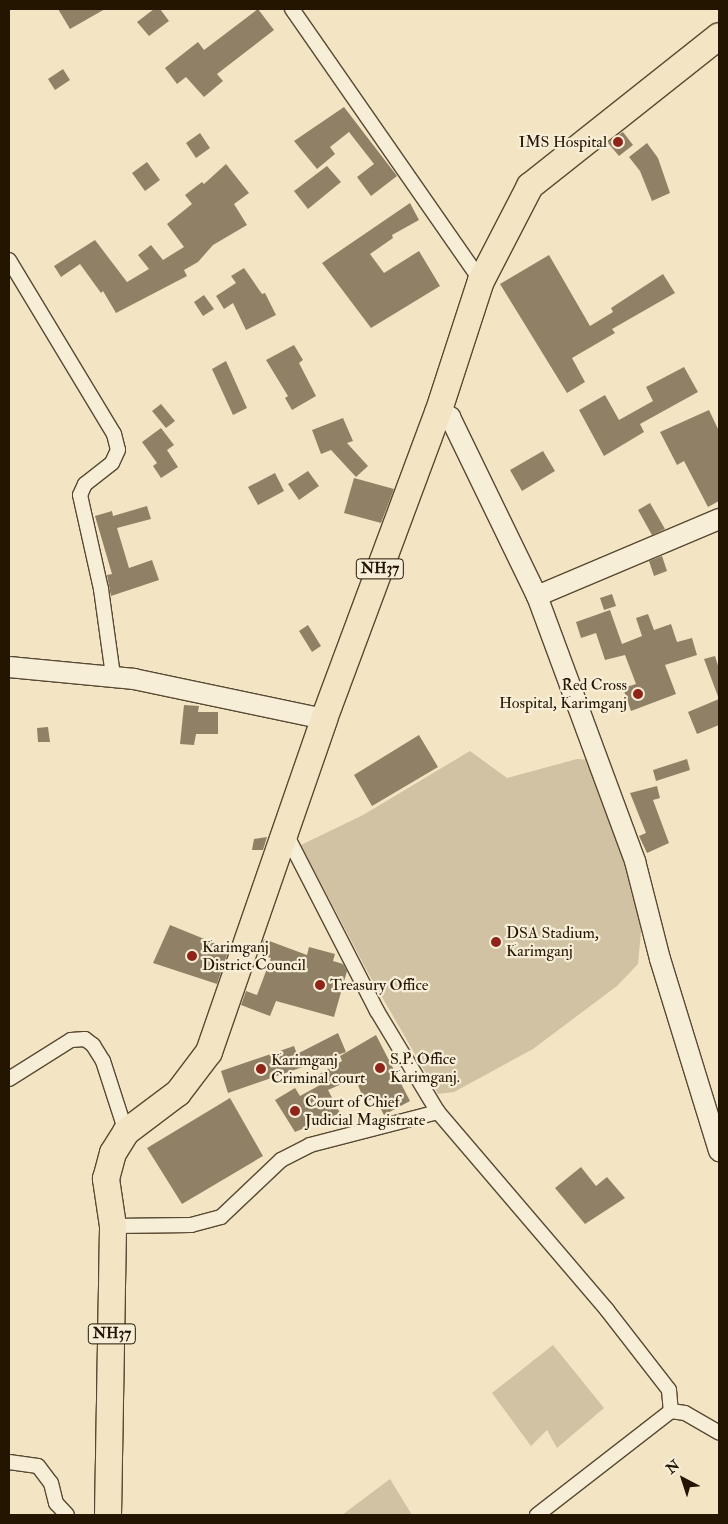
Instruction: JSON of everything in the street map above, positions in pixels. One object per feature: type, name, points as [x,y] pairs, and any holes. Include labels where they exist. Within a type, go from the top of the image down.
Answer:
[{"type":"highway","name":"NH37","points":[[108,1515],[113,1226],[106,1180],[112,1153],[126,1132],[178,1093],[209,1052],[324,719],[438,413],[481,281],[530,186],[719,36]]},
{"type":"street","points":[[292,9],[481,281]]},
{"type":"street","points":[[9,260],[114,434],[118,450],[112,463],[85,484],[80,495],[101,589],[112,676]]},
{"type":"street","points":[[438,413],[450,417],[537,596],[635,861],[660,959],[719,1152]]},
{"type":"street","points":[[537,596],[719,519]]},
{"type":"street","points":[[9,667],[112,676],[324,719]]},
{"type":"street","points":[[285,832],[377,1010],[438,1112],[618,1324],[669,1390],[671,1411]]},
{"type":"street","points":[[9,1079],[71,1040],[85,1039],[93,1045],[103,1062],[126,1132]]},
{"type":"street","points":[[113,1226],[191,1225],[221,1217],[281,1160],[310,1145],[438,1112]]},
{"type":"street","points":[[537,1515],[671,1411],[685,1413],[719,1434]]},
{"type":"street","points":[[9,1462],[38,1466],[51,1483],[56,1503],[67,1515]]},
{"type":"shaded area","name":"DSA Stadium, Karimganj","points":[[470,751],[507,778],[577,759],[592,760],[642,921],[638,964],[617,986],[533,1049],[454,1092],[438,1094],[367,971],[301,845],[363,815]]},
{"type":"shaded area","points":[[553,1345],[604,1408],[557,1448],[547,1430],[531,1446],[492,1393]]},
{"type":"shaded area","points":[[390,1479],[412,1515],[342,1515]]},
{"type":"building","points":[[58,9],[105,9],[70,29]]},
{"type":"building","points":[[154,9],[160,9],[169,21],[149,36],[137,22]]},
{"type":"building","points":[[258,9],[274,30],[217,74],[223,81],[204,97],[186,77],[177,84],[165,68],[198,42],[204,50]]},
{"type":"building","points":[[63,69],[70,80],[55,90],[48,79]]},
{"type":"building","points":[[344,107],[397,176],[371,196],[357,177],[374,164],[349,132],[330,147],[335,154],[317,169],[294,141]]},
{"type":"building","points":[[623,132],[633,145],[619,156],[608,143]]},
{"type":"building","points":[[200,133],[210,148],[196,158],[186,143]]},
{"type":"building","points":[[647,143],[658,158],[670,193],[652,201],[640,171],[629,157]]},
{"type":"building","points":[[147,162],[160,180],[145,191],[132,173]]},
{"type":"building","points":[[226,164],[249,193],[234,204],[247,225],[213,245],[198,262],[184,270],[187,276],[116,313],[103,291],[101,293],[80,264],[61,277],[54,266],[95,240],[127,282],[149,269],[138,255],[151,245],[163,260],[184,247],[167,224],[192,204],[185,195],[202,182],[204,184]]},
{"type":"building","points":[[327,166],[341,182],[308,209],[294,191]]},
{"type":"building","points":[[410,203],[419,220],[392,235],[393,238],[370,254],[384,273],[419,251],[440,286],[371,328],[322,263]]},
{"type":"building","points":[[549,255],[590,326],[613,312],[611,308],[663,274],[675,293],[612,329],[615,333],[572,358],[585,382],[567,393],[500,284]]},
{"type":"building","points":[[244,268],[262,294],[265,293],[276,315],[246,330],[233,303],[224,309],[216,296],[236,283],[231,276]]},
{"type":"building","points":[[204,295],[214,309],[203,316],[194,302]]},
{"type":"building","points":[[294,345],[303,360],[299,363],[316,396],[292,410],[285,398],[288,396],[266,360]]},
{"type":"building","points":[[226,361],[247,408],[233,415],[212,369]]},
{"type":"building","points":[[684,367],[698,392],[640,424],[644,432],[604,456],[579,410],[605,395],[619,420],[653,401],[646,387]]},
{"type":"building","points":[[161,404],[175,421],[166,428],[152,411]]},
{"type":"building","points":[[709,410],[719,431],[719,501],[708,507],[684,461],[677,465],[660,432]]},
{"type":"building","points":[[343,418],[353,441],[347,443],[368,466],[356,477],[331,450],[321,454],[312,430]]},
{"type":"building","points":[[161,428],[174,445],[167,450],[178,467],[161,478],[153,466],[157,463],[142,442]]},
{"type":"building","points":[[543,451],[555,471],[522,491],[510,470]]},
{"type":"building","points":[[308,471],[319,486],[299,500],[288,484]]},
{"type":"building","points":[[275,473],[284,491],[258,505],[248,487]]},
{"type":"building","points":[[354,478],[394,489],[381,523],[344,513]]},
{"type":"building","points":[[650,503],[665,529],[652,535],[638,510]]},
{"type":"building","points":[[147,506],[151,519],[117,528],[129,568],[152,560],[159,580],[111,596],[107,575],[112,574],[95,516],[112,511],[113,516]]},
{"type":"building","points":[[662,556],[667,571],[654,576],[649,561]]},
{"type":"building","points":[[612,594],[616,606],[604,610],[600,598]]},
{"type":"building","points":[[610,610],[622,644],[642,636],[636,618],[648,614],[654,630],[671,624],[677,642],[692,638],[697,655],[665,665],[676,694],[631,711],[623,688],[636,684],[625,655],[605,660],[596,633],[581,638],[576,622]]},
{"type":"building","points":[[308,625],[321,646],[312,652],[299,631]]},
{"type":"building","points":[[715,656],[719,669],[719,699],[704,659]]},
{"type":"building","points":[[719,699],[719,725],[697,734],[688,712]]},
{"type":"building","points":[[184,705],[199,706],[198,712],[218,712],[218,734],[196,734],[194,745],[180,744]]},
{"type":"building","points":[[48,727],[50,742],[38,742],[37,728]]},
{"type":"building","points":[[419,735],[438,767],[372,806],[354,775]]},
{"type":"building","points":[[687,759],[690,770],[656,781],[653,770]]},
{"type":"building","points":[[657,786],[660,798],[653,800],[669,843],[647,853],[639,836],[646,833],[630,793]]},
{"type":"building","points":[[267,837],[263,850],[252,850],[254,839]]},
{"type":"building","name":"Karimganj District Council","points":[[170,925],[229,949],[217,984],[153,963]]},
{"type":"building","points":[[264,939],[307,955],[309,947],[335,954],[333,961],[343,964],[347,971],[334,1017],[276,1001],[270,1016],[241,1005],[246,991],[257,995],[271,958],[259,954]]},
{"type":"building","name":"Karimganj Criminal court","points":[[338,1033],[346,1052],[228,1093],[221,1071],[294,1046],[297,1054]]},
{"type":"building","points":[[376,1035],[410,1101],[384,1115],[375,1098],[365,1102],[355,1078],[328,1090],[340,1113],[295,1132],[275,1100],[295,1088],[300,1096],[320,1085],[316,1076],[342,1061],[340,1056]]},
{"type":"building","points":[[230,1098],[263,1156],[182,1204],[147,1148]]},
{"type":"building","points":[[581,1167],[596,1186],[607,1177],[625,1198],[585,1224],[555,1188]]},
{"type":"place","name":"IMS Hospital","points":[[618,142]]},
{"type":"place","name":"Red Cross Hospital, Karimganj","points":[[638,694]]},
{"type":"place","name":"DSA Stadium, Karimganj","points":[[496,942]]},
{"type":"place","name":"Karimganj District Council","points":[[192,956]]},
{"type":"place","name":"Treasury Office","points":[[320,985]]},
{"type":"place","name":"S.P. Office Karimganj.","points":[[380,1068]]},
{"type":"place","name":"Karimganj Criminal court","points":[[261,1069]]},
{"type":"place","name":"Court of Chief Judicial Magistrate","points":[[295,1111]]}]
